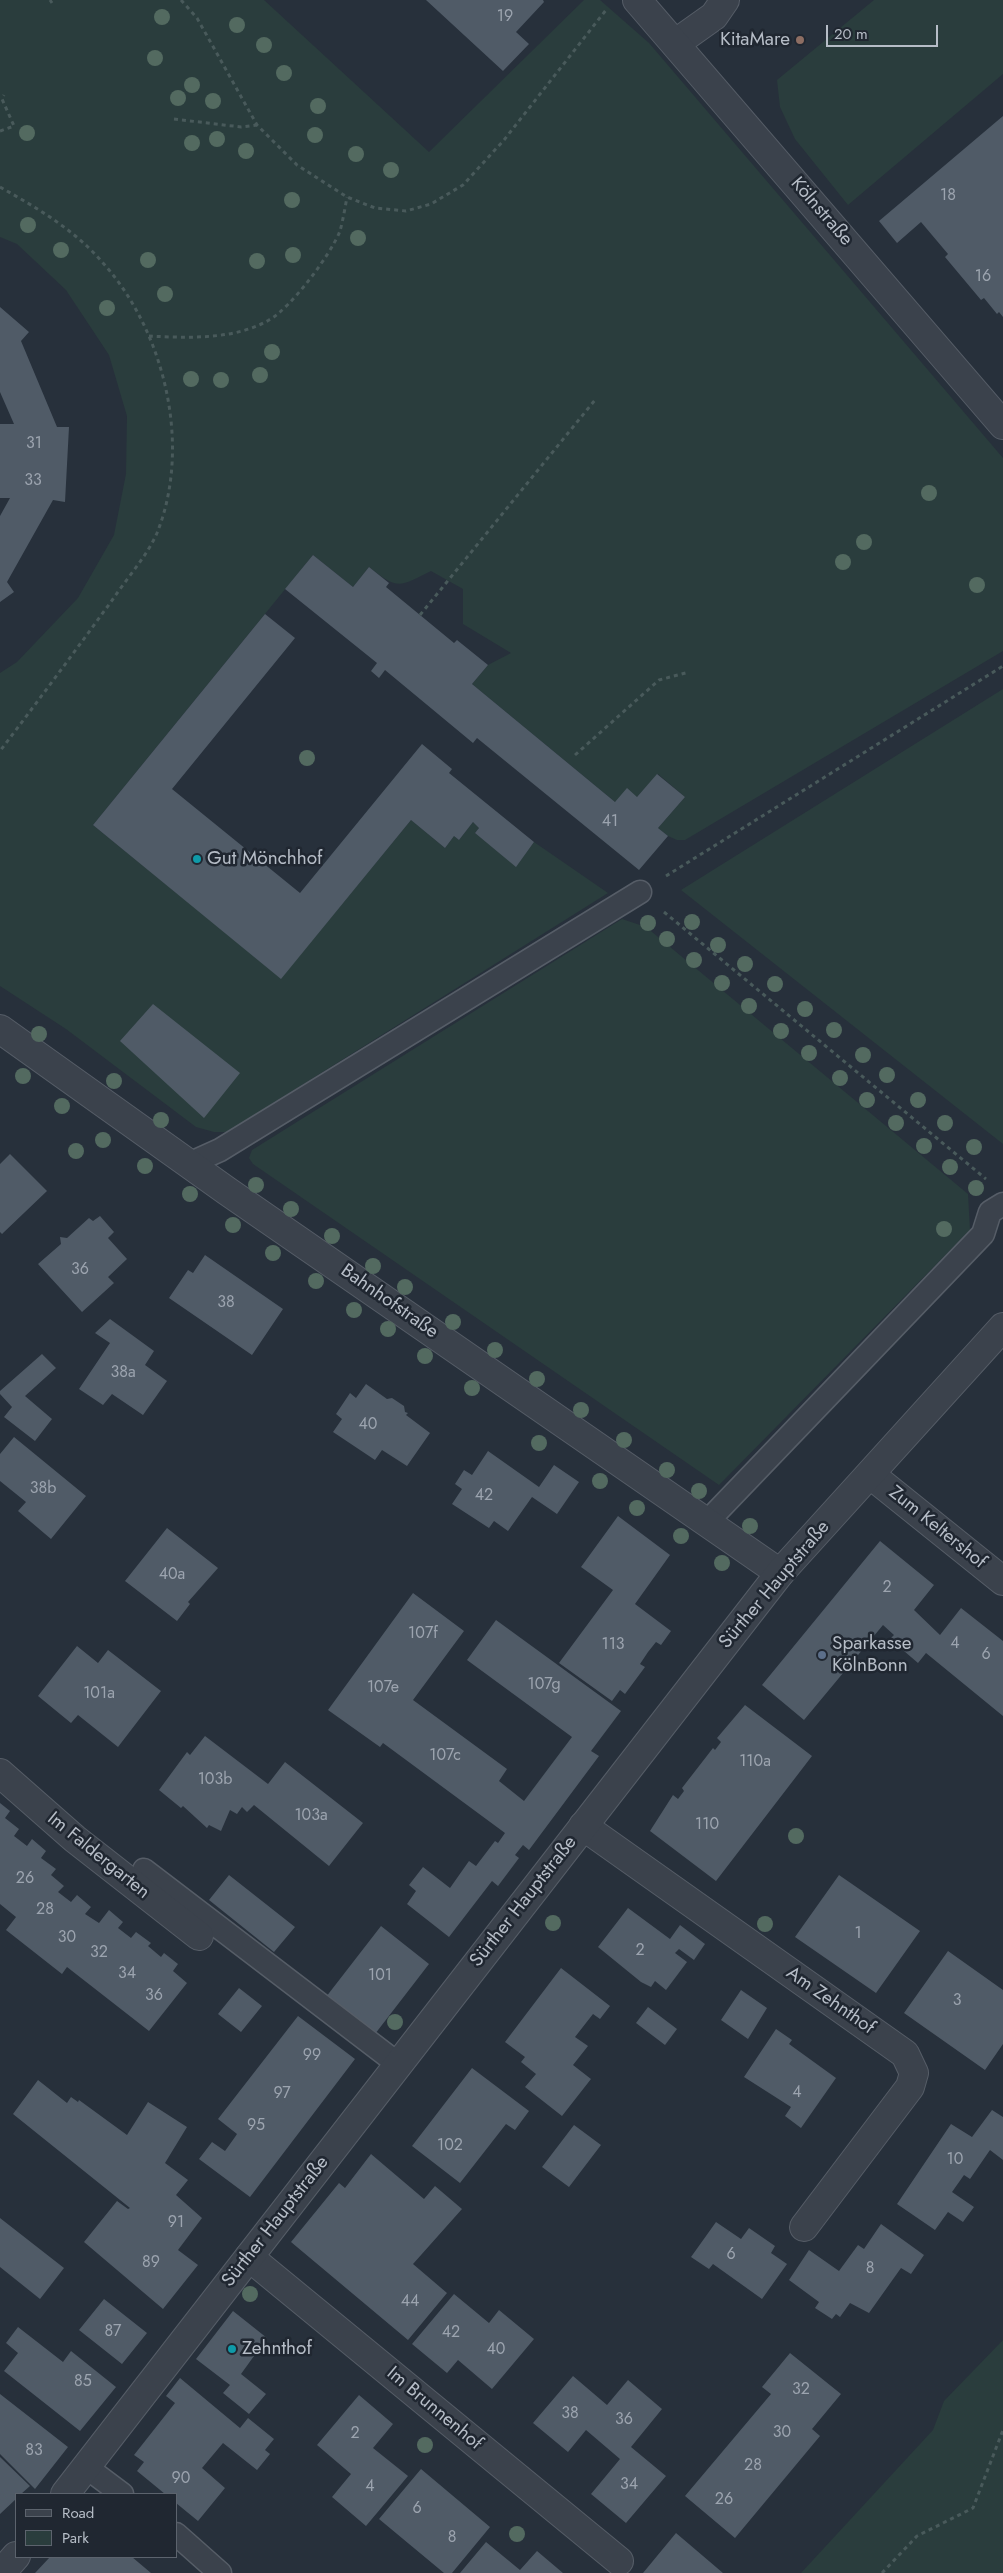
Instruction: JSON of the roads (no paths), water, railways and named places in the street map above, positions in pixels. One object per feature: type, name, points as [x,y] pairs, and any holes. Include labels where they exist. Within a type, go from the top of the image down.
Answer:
[{"type":"street","name":"Kölnstraße","points":[[637,0],[676,43],[1003,426]]},
{"type":"street","points":[[676,43],[714,16],[725,0]]},
{"type":"street","name":"Bahnhofstraße","points":[[0,1029],[189,1164],[780,1573]]},
{"type":"street","name":"Sürther Hauptstraße","points":[[66,2493],[780,1573],[1003,1327]]},
{"type":"street","name":"Zum Keltershof","points":[[870,1475],[1003,1581]]},
{"type":"street","name":"Im Faldergarten","points":[[0,1773],[75,1839],[199,1936]]},
{"type":"street","name":"Am Zehnthof","points":[[583,1826],[906,2054],[914,2073],[910,2087],[804,2227]]},
{"type":"street","name":"Im Brunnenhof","points":[[249,2257],[619,2561]]},
{"type":"street","points":[[1,2573],[15,2557]]},
{"type":"lane","points":[[189,1164],[228,1145],[640,892]]},
{"type":"lane","points":[[706,1523],[982,1234],[990,1212],[1003,1204]]},
{"type":"lane","points":[[144,1870],[398,2064]]},
{"type":"lane","points":[[86,2467],[121,2493]]},
{"type":"lane","points":[[178,2536],[220,2573]]},
{"type":"place","name":"KitaMare","points":[[800,40]]},
{"type":"place","name":"Gut Mönchhof","points":[[197,859]]},
{"type":"place","name":"Sparkasse KölnBonn","points":[[822,1655]]},
{"type":"place","name":"Zehnthof","points":[[232,2349]]}]
